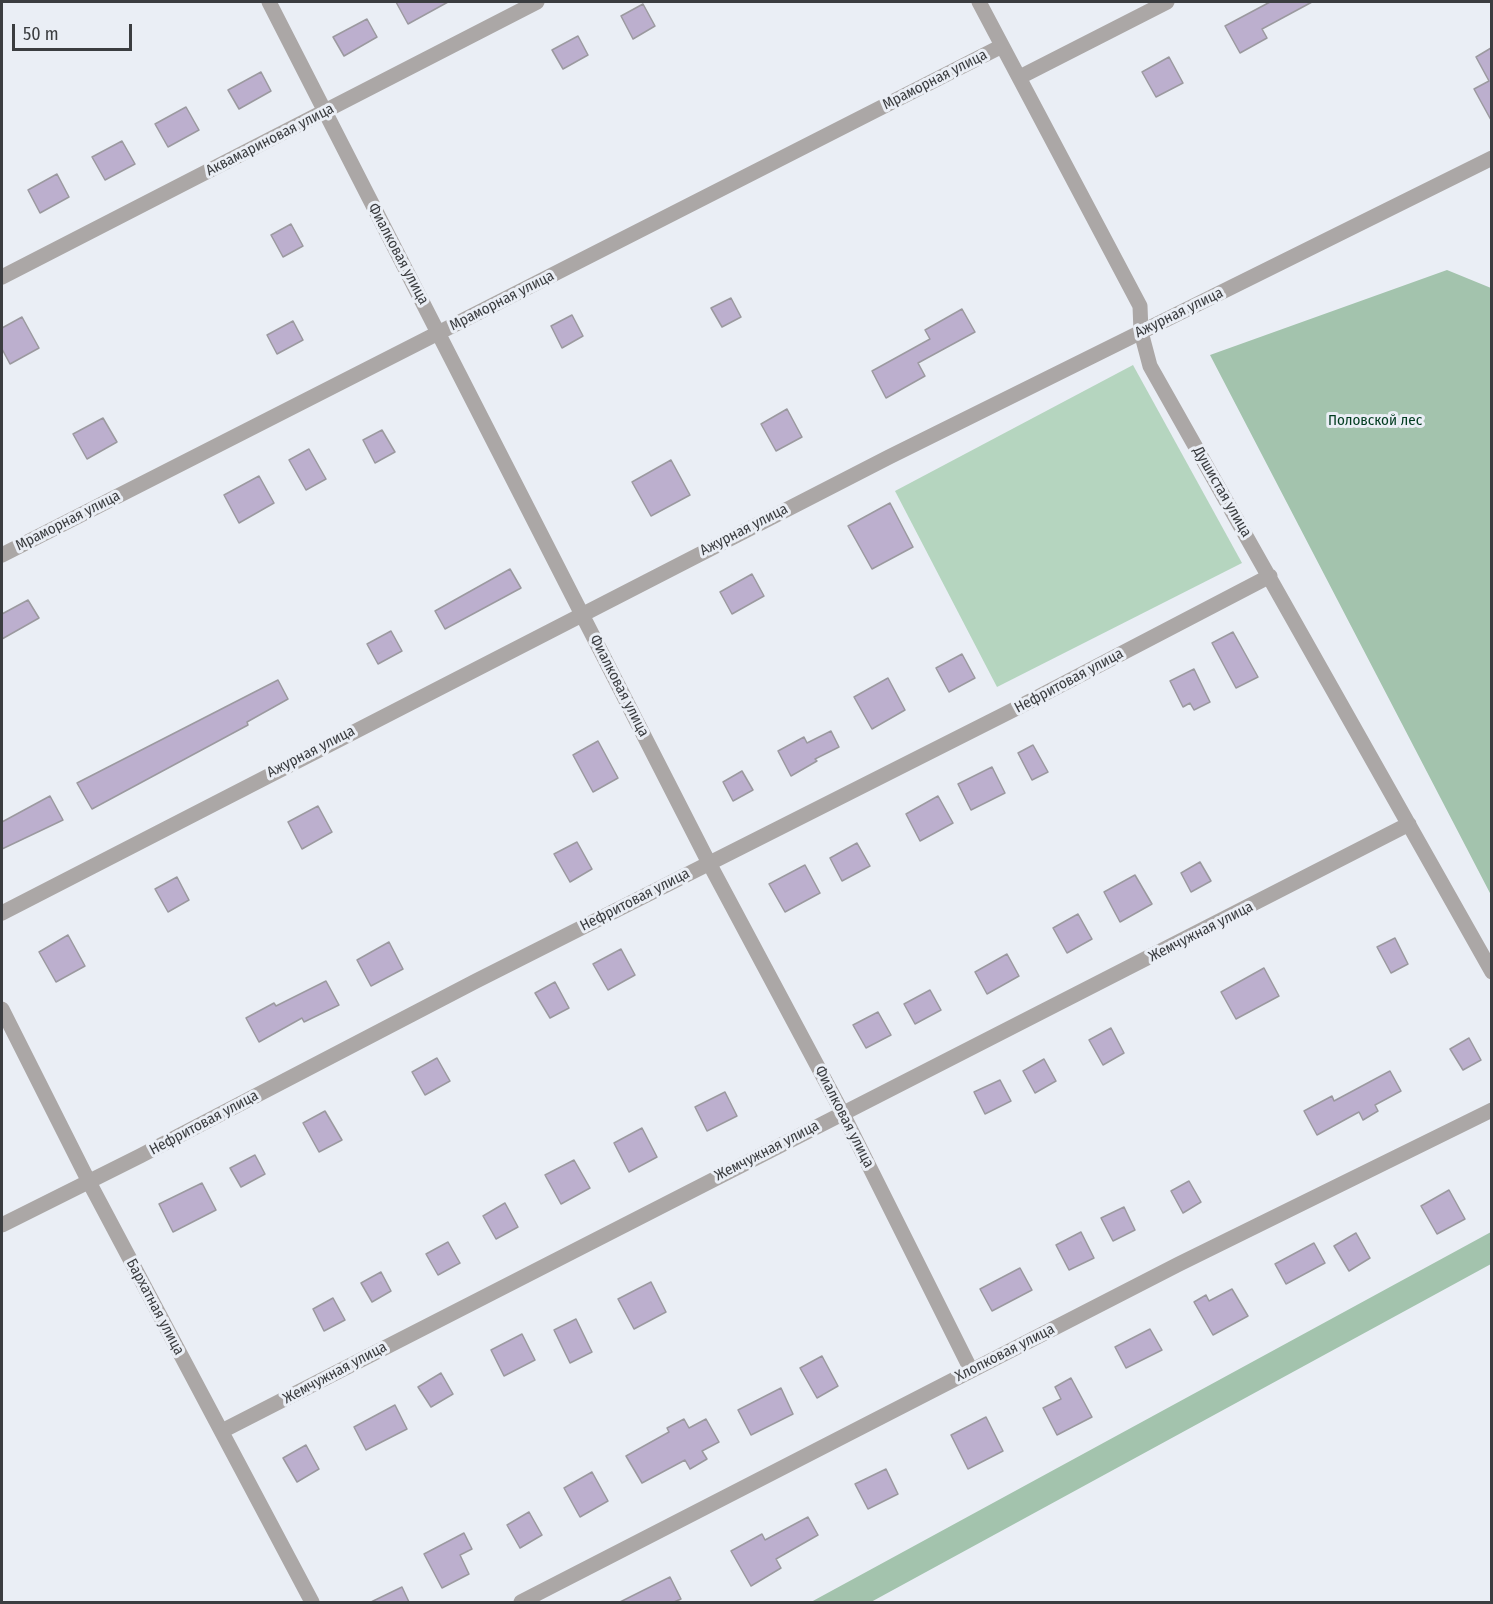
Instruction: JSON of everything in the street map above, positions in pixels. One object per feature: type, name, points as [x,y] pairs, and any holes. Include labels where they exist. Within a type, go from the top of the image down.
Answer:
[{"type":"street","name":"Фиалковая улица","points":[[269,2],[709,863],[842,1112],[972,1370]]},
{"type":"street","name":"Аквамариновая улица","points":[[2,277],[537,2]]},
{"type":"street","name":"Душистая улица","points":[[979,2],[1140,306],[1142,332],[1150,366],[1410,824],[1491,972]]},
{"type":"street","points":[[1020,77],[1167,2]]},
{"type":"street","name":"Мраморная улица","points":[[2,555],[1002,46]]},
{"type":"street","name":"Ажурная улица","points":[[2,913],[581,613],[1491,158]]},
{"type":"street","name":"Нефритовая улица","points":[[2,1225],[709,863],[1016,709],[1270,576]]},
{"type":"street","name":"Жемчужная улица","points":[[222,1431],[842,1112],[931,1071],[1410,824]]},
{"type":"street","name":"Бархатная улица","points":[[2,1009],[89,1182],[312,1602]]},
{"type":"street","name":"Хлопковая улица","points":[[521,1602],[972,1370],[1491,1110]]},
{"type":"green space","name":"Половской лес","points":[[1447,270],[1491,288],[1491,895],[1210,355]]},
{"type":"green space","points":[[1133,365],[1242,563],[997,687],[895,491]]},
{"type":"green space","points":[[1491,1232],[1491,1264],[871,1602],[811,1602]]},
{"type":"building","points":[[396,2],[448,2],[408,24]]},
{"type":"building","points":[[1270,2],[1312,2],[1262,29],[1267,38],[1240,53],[1225,26]]},
{"type":"building","points":[[643,4],[655,26],[633,39],[621,16]]},
{"type":"building","points":[[367,19],[377,37],[344,56],[333,37]]},
{"type":"building","points":[[578,36],[588,55],[563,69],[552,50]]},
{"type":"building","points":[[1491,48],[1491,120],[1474,89],[1489,81],[1476,57]]},
{"type":"building","points":[[1169,57],[1183,83],[1156,97],[1142,72]]},
{"type":"building","points":[[261,72],[271,91],[239,109],[228,90]]},
{"type":"building","points":[[186,107],[199,130],[168,147],[155,124]]},
{"type":"building","points":[[122,141],[135,164],[105,180],[92,157]]},
{"type":"building","points":[[57,174],[69,197],[40,213],[28,190]]},
{"type":"building","points":[[291,224],[303,246],[283,257],[271,235]]},
{"type":"building","points":[[731,298],[741,317],[722,327],[711,308]]},
{"type":"building","points":[[962,309],[975,332],[918,363],[925,376],[886,398],[872,371],[930,339],[925,330]]},
{"type":"building","points":[[572,315],[583,336],[562,348],[551,326]]},
{"type":"building","points":[[22,317],[39,348],[10,364],[2,349],[2,328]]},
{"type":"building","points":[[293,321],[303,340],[277,354],[267,335]]},
{"type":"building","points":[[787,409],[802,437],[776,451],[761,424]]},
{"type":"building","points":[[103,418],[117,442],[87,459],[73,434]]},
{"type":"building","points":[[382,430],[395,452],[375,463],[363,440]]},
{"type":"building","points":[[309,449],[326,479],[306,490],[289,460]]},
{"type":"building","points":[[671,460],[690,495],[651,516],[632,482]]},
{"type":"building","points":[[259,476],[274,503],[239,523],[224,495]]},
{"type":"building","points":[[890,503],[913,547],[872,569],[848,526]]},
{"type":"building","points":[[510,569],[521,588],[445,629],[435,611]]},
{"type":"building","points":[[752,574],[764,596],[732,614],[720,592]]},
{"type":"building","points":[[28,600],[39,618],[2,639],[2,614]]},
{"type":"building","points":[[391,631],[402,651],[378,664],[367,644]]},
{"type":"building","points":[[1233,632],[1258,677],[1236,688],[1212,643]]},
{"type":"building","points":[[962,654],[975,678],[949,692],[936,668]]},
{"type":"building","points":[[1194,669],[1210,702],[1194,710],[1190,703],[1183,707],[1170,681]]},
{"type":"building","points":[[888,678],[905,710],[872,729],[854,697]]},
{"type":"building","points":[[278,680],[288,699],[247,722],[248,725],[92,809],[77,783]]},
{"type":"building","points":[[831,731],[839,747],[815,759],[817,761],[791,776],[778,751],[804,737],[807,743]]},
{"type":"building","points":[[598,741],[618,778],[593,792],[573,755]]},
{"type":"building","points":[[1033,745],[1048,772],[1032,780],[1018,753]]},
{"type":"building","points":[[992,767],[1005,793],[971,810],[958,784]]},
{"type":"building","points":[[742,771],[753,790],[733,801],[723,782]]},
{"type":"building","points":[[50,796],[63,820],[2,849],[2,822]]},
{"type":"building","points":[[938,796],[953,823],[920,841],[906,814]]},
{"type":"building","points":[[318,806],[332,832],[302,849],[288,822]]},
{"type":"building","points":[[577,842],[592,869],[570,882],[554,854]]},
{"type":"building","points":[[857,843],[870,866],[842,881],[830,858]]},
{"type":"building","points":[[1200,862],[1211,881],[1191,892],[1181,873]]},
{"type":"building","points":[[805,865],[820,893],[785,912],[769,884]]},
{"type":"building","points":[[1135,875],[1152,904],[1120,922],[1104,892]]},
{"type":"building","points":[[177,877],[189,900],[168,912],[155,889]]},
{"type":"building","points":[[1078,914],[1092,939],[1067,953],[1053,928]]},
{"type":"building","points":[[68,935],[85,966],[56,982],[39,952]]},
{"type":"building","points":[[1395,938],[1408,964],[1391,973],[1377,947]]},
{"type":"building","points":[[389,942],[403,969],[371,986],[357,960]]},
{"type":"building","points":[[621,949],[635,975],[608,990],[593,964]]},
{"type":"building","points":[[1007,954],[1019,976],[987,994],[975,972]]},
{"type":"building","points":[[1264,968],[1279,996],[1236,1019],[1221,992]]},
{"type":"building","points":[[326,981],[339,1005],[304,1022],[302,1018],[259,1042],[246,1018],[274,1003],[276,1006]]},
{"type":"building","points":[[555,982],[569,1008],[550,1018],[535,993]]},
{"type":"building","points":[[930,990],[941,1010],[915,1024],[904,1004]]},
{"type":"building","points":[[878,1012],[891,1035],[866,1048],[853,1025]]},
{"type":"building","points":[[1111,1028],[1124,1053],[1103,1065],[1089,1040]]},
{"type":"building","points":[[1469,1038],[1481,1060],[1463,1070],[1450,1049]]},
{"type":"building","points":[[437,1058],[450,1081],[425,1095],[412,1072]]},
{"type":"building","points":[[1044,1059],[1056,1081],[1035,1093],[1023,1071]]},
{"type":"building","points":[[1390,1071],[1401,1091],[1375,1105],[1378,1111],[1363,1120],[1359,1112],[1317,1135],[1304,1111],[1332,1096],[1334,1101]]},
{"type":"building","points":[[1000,1080],[1011,1101],[985,1114],[974,1092]]},
{"type":"building","points":[[725,1092],[737,1116],[707,1131],[695,1107]]},
{"type":"building","points":[[325,1111],[342,1140],[319,1152],[303,1123]]},
{"type":"building","points":[[642,1128],[657,1157],[629,1172],[614,1143]]},
{"type":"building","points":[[255,1155],[265,1174],[241,1187],[230,1168]]},
{"type":"building","points":[[574,1160],[590,1188],[561,1204],[545,1175]]},
{"type":"building","points":[[1189,1181],[1201,1202],[1183,1213],[1171,1191]]},
{"type":"building","points":[[202,1183],[216,1210],[173,1232],[159,1204]]},
{"type":"building","points":[[1449,1190],[1465,1219],[1437,1234],[1421,1206]]},
{"type":"building","points":[[505,1203],[518,1227],[496,1239],[483,1216]]},
{"type":"building","points":[[1124,1207],[1135,1230],[1113,1241],[1101,1218]]},
{"type":"building","points":[[1081,1232],[1094,1258],[1069,1270],[1056,1245]]},
{"type":"building","points":[[1356,1233],[1370,1258],[1349,1271],[1334,1246]]},
{"type":"building","points":[[448,1242],[460,1263],[438,1275],[426,1254]]},
{"type":"building","points":[[1314,1243],[1325,1263],[1286,1284],[1275,1264]]},
{"type":"building","points":[[1020,1268],[1032,1290],[992,1311],[980,1289]]},
{"type":"building","points":[[381,1272],[391,1291],[372,1302],[361,1283]]},
{"type":"building","points":[[651,1282],[666,1312],[634,1329],[618,1299]]},
{"type":"building","points":[[1232,1289],[1248,1316],[1213,1335],[1194,1302],[1206,1295],[1209,1301]]},
{"type":"building","points":[[333,1298],[345,1320],[324,1331],[313,1309]]},
{"type":"building","points":[[576,1319],[592,1352],[570,1363],[554,1330]]},
{"type":"building","points":[[1150,1329],[1162,1350],[1126,1368],[1115,1347]]},
{"type":"building","points":[[522,1334],[535,1360],[504,1376],[491,1350]]},
{"type":"building","points":[[822,1356],[838,1386],[817,1398],[800,1368]]},
{"type":"building","points":[[441,1373],[453,1394],[431,1407],[418,1387]]},
{"type":"building","points":[[1071,1378],[1092,1417],[1057,1435],[1043,1408],[1061,1399],[1055,1387]]},
{"type":"building","points":[[781,1388],[793,1414],[751,1435],[738,1410]]},
{"type":"building","points":[[395,1405],[407,1429],[366,1450],[354,1427]]},
{"type":"building","points":[[986,1417],[1003,1451],[968,1469],[951,1435]]},
{"type":"building","points":[[684,1419],[689,1428],[706,1419],[719,1442],[702,1451],[707,1459],[690,1469],[685,1460],[642,1483],[626,1456],[669,1432],[667,1428]]},
{"type":"building","points":[[306,1445],[319,1469],[297,1482],[283,1458]]},
{"type":"building","points":[[886,1469],[898,1494],[868,1509],[855,1484]]},
{"type":"building","points":[[592,1472],[608,1501],[580,1517],[564,1488]]},
{"type":"building","points":[[529,1512],[542,1535],[520,1548],[507,1525]]},
{"type":"building","points":[[808,1517],[818,1535],[776,1559],[781,1568],[751,1586],[731,1551],[762,1534],[765,1540]]},
{"type":"building","points":[[464,1533],[472,1549],[460,1555],[469,1574],[442,1588],[424,1554]]},
{"type":"building","points":[[670,1577],[681,1599],[674,1602],[620,1602]]},
{"type":"building","points":[[402,1587],[409,1602],[371,1602]]}]
